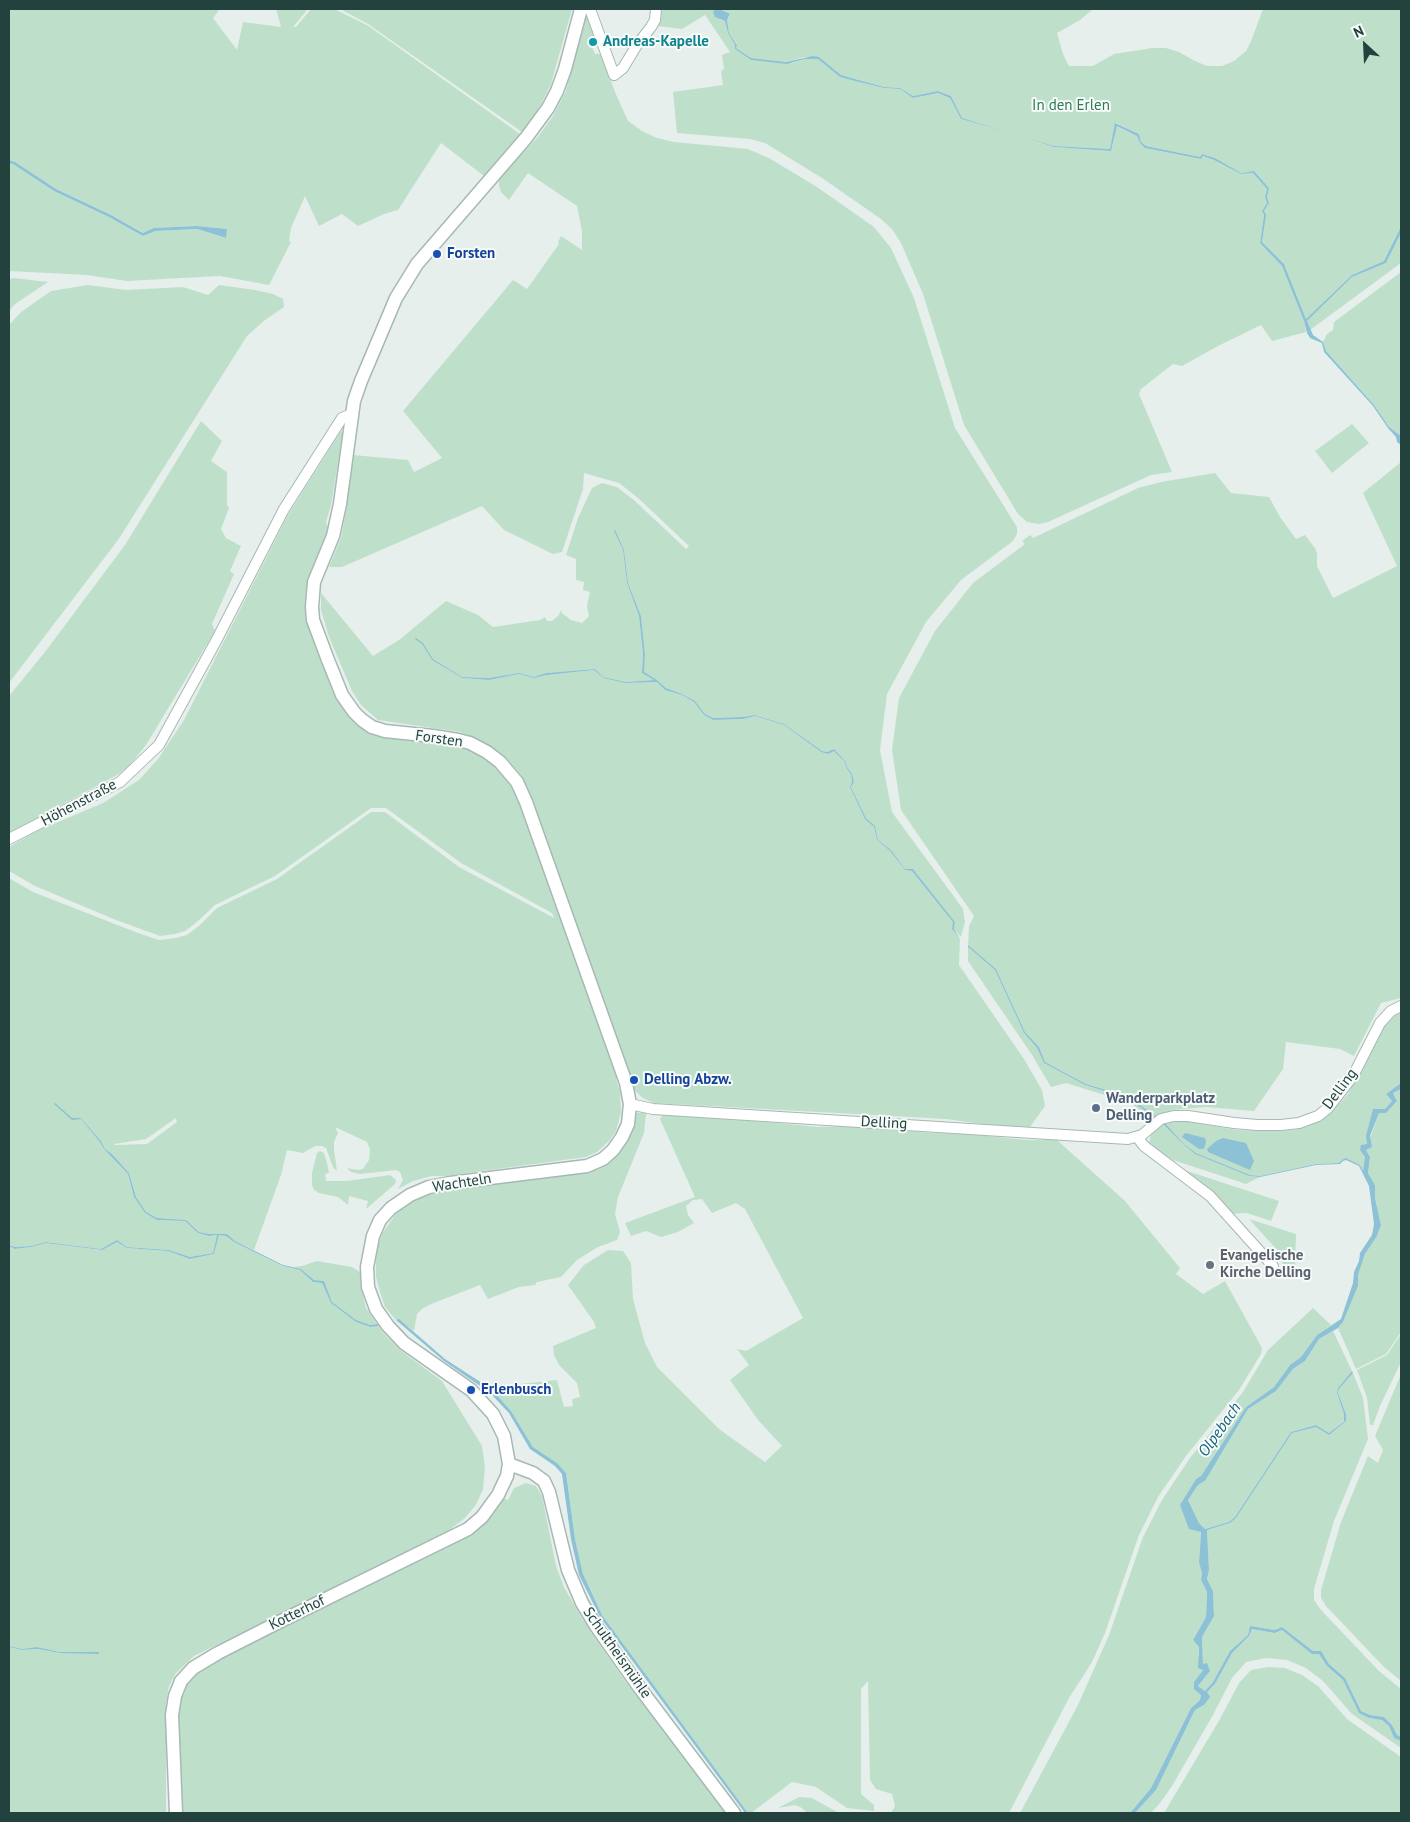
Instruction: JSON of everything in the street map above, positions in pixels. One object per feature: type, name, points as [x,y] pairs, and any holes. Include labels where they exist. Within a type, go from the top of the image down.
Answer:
[{"type":"street","name":"Forsten","points":[[580,9],[565,69],[548,108],[527,137],[417,264],[396,298],[361,381],[352,414],[335,529],[314,582],[312,594],[313,620],[342,695],[354,712],[372,727],[398,734],[432,736],[470,744],[496,758],[514,778],[529,810],[626,1083],[630,1104]]},
{"type":"street","points":[[590,9],[614,75],[623,68],[637,45],[652,27],[656,9]]},
{"type":"street","name":"Höhenstraße","points":[[9,839],[120,782],[159,745],[284,509],[342,418],[352,414]]},
{"type":"street","name":"Delling","points":[[630,1104],[653,1109],[1036,1132],[1117,1139],[1137,1138],[1161,1119],[1174,1116],[1188,1116],[1234,1124],[1281,1126],[1299,1123],[1318,1116],[1328,1108],[1352,1076],[1380,1023],[1391,1011],[1401,1006]]},
{"type":"street","name":"Wachteln","points":[[508,1464],[504,1436],[493,1414],[471,1390],[404,1343],[388,1326],[376,1309],[368,1287],[367,1267],[373,1236],[380,1220],[391,1208],[410,1195],[428,1187],[588,1166],[603,1159],[622,1138],[628,1124],[630,1104]]},
{"type":"street","points":[[1137,1138],[1144,1146],[1210,1196],[1273,1266]]},
{"type":"street","name":"Kotterhof","points":[[176,1813],[172,1715],[174,1696],[181,1681],[193,1668],[218,1653],[468,1529],[482,1517],[498,1495],[507,1476],[508,1464]]},
{"type":"street","name":"Schultheismühle","points":[[508,1464],[533,1473],[544,1481],[549,1492],[568,1570],[582,1603],[639,1688],[734,1813]]},
{"type":"green space","points":[[9,9],[220,9],[213,18],[237,50],[243,22],[281,27],[276,9],[308,9],[293,27],[296,27],[311,9],[334,9],[367,25],[520,134],[484,176],[441,143],[398,210],[358,226],[342,214],[319,226],[305,196],[291,228],[289,241],[291,242],[269,285],[220,276],[127,281],[87,275],[9,271],[9,163],[54,191],[109,217],[143,236],[154,231],[197,229],[225,238],[227,229],[197,226],[154,228],[144,233],[56,189],[9,160]]},
{"type":"green space","points":[[340,9],[572,9],[551,84],[537,112],[522,132],[368,24]]},
{"type":"green space","points":[[659,9],[715,9],[713,12],[721,20],[725,21],[735,49],[751,60],[793,63],[805,59],[818,59],[840,77],[884,88],[900,89],[913,98],[938,93],[950,98],[961,119],[1054,147],[1111,151],[1117,126],[1137,136],[1145,148],[1201,159],[1203,156],[1241,174],[1253,173],[1267,189],[1265,197],[1267,203],[1262,211],[1264,215],[1260,243],[1282,266],[1304,321],[1306,332],[1272,341],[1261,325],[1182,366],[1173,364],[1141,389],[1139,394],[1172,472],[1151,475],[1048,522],[1039,524],[1027,522],[1018,514],[964,425],[923,294],[901,243],[892,229],[881,219],[822,178],[765,143],[750,139],[677,133],[673,92],[723,85],[721,72],[724,68],[722,55],[730,52],[705,15],[682,29],[657,26]]},
{"type":"green space","name":"In den Erlen","points":[[719,9],[1093,9],[1080,20],[1057,33],[1063,54],[1069,66],[1093,66],[1114,54],[1152,48],[1166,48],[1179,52],[1207,66],[1222,66],[1234,61],[1246,51],[1263,9],[1401,9],[1401,229],[1384,261],[1352,275],[1306,319],[1284,264],[1262,242],[1264,211],[1269,203],[1267,197],[1269,188],[1254,171],[1241,173],[1215,158],[1202,154],[1200,157],[1146,146],[1141,142],[1139,134],[1116,123],[1110,149],[1054,146],[962,118],[951,96],[938,91],[913,96],[900,88],[884,87],[841,75],[819,57],[804,57],[786,62],[751,58],[736,48],[737,44],[729,33],[727,20],[730,15]]},
{"type":"green space","points":[[586,10],[596,35],[593,36],[594,40],[590,42],[595,54],[601,54],[628,121],[642,131],[657,138],[674,142],[748,149],[769,158],[817,187],[874,227],[891,248],[914,298],[955,428],[1017,527],[1017,534],[1013,541],[961,580],[926,622],[887,694],[880,750],[892,812],[963,909],[965,922],[961,937],[954,929],[955,922],[913,869],[905,869],[891,850],[878,840],[875,826],[866,818],[851,787],[854,782],[852,774],[846,762],[834,749],[827,752],[822,751],[784,724],[756,715],[713,718],[705,714],[695,701],[682,694],[666,688],[657,680],[643,672],[645,654],[641,616],[628,583],[624,550],[614,531],[623,550],[627,583],[639,616],[643,654],[642,673],[655,680],[626,682],[603,677],[595,669],[546,673],[534,677],[519,673],[489,678],[462,677],[433,659],[422,644],[432,660],[462,678],[489,680],[519,674],[534,678],[594,670],[603,678],[625,683],[657,682],[665,690],[682,695],[694,702],[704,715],[713,720],[743,719],[755,716],[784,725],[821,752],[828,754],[834,750],[845,762],[846,767],[851,775],[852,782],[850,787],[865,818],[874,827],[877,840],[890,851],[905,870],[912,871],[954,922],[952,929],[960,939],[959,965],[1024,1059],[1042,1090],[1045,1106],[1030,1127],[990,1125],[946,1119],[654,1103],[643,1098],[635,1091],[530,794],[521,775],[502,754],[460,732],[378,720],[361,705],[352,691],[329,637],[321,610],[321,593],[373,656],[399,640],[446,601],[478,615],[493,627],[540,620],[545,617],[547,621],[552,621],[559,615],[561,610],[571,620],[582,623],[589,616],[587,606],[590,592],[583,590],[584,582],[576,580],[576,559],[566,555],[578,518],[592,488],[602,483],[617,487],[635,501],[686,549],[689,546],[638,498],[619,483],[584,473],[583,489],[562,552],[553,554],[504,530],[482,506],[342,567],[329,567],[341,538],[353,455],[408,460],[414,472],[442,458],[403,411],[513,280],[527,289],[559,244],[561,236],[582,250],[582,231],[577,206],[528,173],[509,200],[501,192],[499,179],[537,138],[553,116],[566,91]]},
{"type":"green space","points":[[1401,233],[1401,263],[1310,330],[1307,321],[1352,277],[1386,263]]},
{"type":"green space","points":[[1401,272],[1401,436],[1389,427],[1374,405],[1326,351],[1323,342],[1327,334],[1333,330],[1334,322]]},
{"type":"green space","points":[[9,279],[48,282],[15,304],[9,311]]},
{"type":"green space","points":[[88,285],[126,290],[183,287],[208,295],[219,285],[273,294],[283,299],[284,307],[247,336],[118,540],[9,683],[9,325],[21,312],[51,291]]},
{"type":"green space","points":[[201,421],[222,441],[211,461],[227,472],[227,505],[229,508],[221,529],[226,538],[241,546],[230,571],[234,574],[212,624],[215,631],[146,745],[130,765],[119,774],[52,810],[9,837],[9,696],[45,652],[125,545]]},
{"type":"green space","points":[[1352,424],[1369,443],[1332,473],[1315,451]]},
{"type":"green space","points":[[341,431],[343,433],[331,505],[326,522],[330,532],[308,608],[361,724],[457,743],[489,757],[514,784],[620,1078],[616,1079],[620,1092],[621,1112],[616,1131],[609,1141],[597,1152],[586,1157],[445,1176],[432,1176],[413,1181],[398,1189],[403,1180],[400,1172],[396,1170],[360,1174],[351,1172],[347,1168],[363,1169],[369,1160],[370,1149],[367,1142],[335,1127],[338,1133],[334,1142],[337,1171],[333,1167],[326,1148],[322,1146],[315,1146],[303,1153],[287,1150],[281,1175],[254,1250],[235,1241],[227,1234],[199,1232],[186,1220],[157,1218],[146,1212],[136,1197],[129,1173],[105,1149],[101,1141],[81,1118],[72,1119],[81,1119],[104,1149],[128,1174],[134,1197],[145,1213],[157,1220],[185,1221],[198,1233],[209,1236],[217,1235],[213,1253],[190,1257],[169,1250],[127,1247],[117,1240],[101,1249],[45,1242],[31,1246],[15,1247],[9,1245],[9,878],[33,892],[138,933],[159,940],[176,938],[187,935],[217,908],[277,879],[371,812],[385,812],[459,867],[554,918],[552,913],[461,863],[386,808],[371,808],[275,876],[215,905],[185,931],[175,934],[160,936],[116,920],[35,886],[9,871],[9,847],[37,831],[103,803],[139,780],[158,759],[184,720],[288,515]],"holes":[[[176,1118],[177,1122],[147,1144],[114,1144],[146,1139]]]},
{"type":"green space","points":[[1401,462],[1401,998],[1381,1003],[1354,1056],[1340,1049],[1286,1042],[1283,1069],[1254,1111],[1206,1107],[1172,1110],[1156,1116],[1127,1096],[1086,1084],[1045,1062],[1039,1047],[1025,1032],[996,969],[968,945],[969,926],[974,916],[901,810],[892,750],[899,698],[935,631],[973,583],[1025,544],[1022,541],[1030,535],[1033,538],[1138,488],[1161,482],[1215,473],[1231,493],[1269,497],[1280,517],[1296,539],[1305,535],[1315,548],[1317,566],[1333,598],[1397,566],[1363,493]]},
{"type":"green space","points":[[968,947],[995,970],[1024,1033],[1037,1048],[1044,1063],[1085,1085],[1127,1098],[1154,1117],[1150,1117],[1130,1103],[1066,1083],[1051,1087],[1032,1055],[968,961]]},
{"type":"green space","points":[[1401,1012],[1401,1083],[1386,1094],[1392,1101],[1385,1109],[1373,1110],[1363,1172],[1360,1165],[1346,1158],[1339,1163],[1316,1164],[1260,1176],[1250,1175],[1196,1153],[1184,1144],[1165,1123],[1178,1120],[1237,1130],[1265,1131],[1295,1130],[1316,1123],[1332,1112],[1348,1094],[1385,1025],[1393,1016]]},
{"type":"green space","points":[[1401,1089],[1401,1332],[1386,1354],[1356,1369],[1338,1328],[1343,1322],[1358,1286],[1358,1275],[1365,1254],[1377,1236],[1381,1225],[1375,1198],[1375,1185],[1368,1173],[1370,1157],[1366,1150],[1379,1113],[1386,1113],[1397,1101],[1393,1093]]},
{"type":"green space","points":[[665,1112],[818,1127],[852,1126],[1026,1140],[1057,1140],[1125,1201],[1180,1268],[1176,1274],[1203,1294],[1225,1281],[1262,1348],[1261,1354],[1239,1390],[1186,1456],[1158,1497],[1139,1535],[1105,1633],[1092,1662],[1069,1698],[1009,1813],[891,1813],[895,1806],[892,1794],[876,1789],[870,1780],[868,1681],[861,1689],[861,1794],[874,1805],[874,1811],[847,1808],[816,1787],[792,1782],[751,1813],[748,1813],[602,1615],[583,1574],[575,1539],[566,1473],[557,1463],[533,1447],[511,1411],[494,1392],[498,1386],[502,1384],[511,1385],[557,1380],[564,1407],[573,1406],[572,1399],[580,1397],[577,1383],[559,1365],[554,1355],[553,1346],[596,1328],[594,1322],[568,1285],[584,1265],[608,1250],[623,1251],[631,1263],[633,1299],[645,1343],[657,1367],[719,1429],[765,1462],[782,1446],[758,1420],[730,1380],[749,1365],[737,1349],[746,1351],[803,1318],[745,1209],[736,1203],[712,1213],[702,1199],[693,1200],[686,1206],[688,1215],[694,1223],[678,1232],[661,1237],[646,1231],[631,1236],[625,1223],[695,1197],[660,1119]]},
{"type":"green space","points":[[636,1113],[646,1113],[644,1133],[618,1197],[615,1214],[620,1232],[617,1240],[598,1247],[577,1260],[561,1277],[537,1282],[535,1285],[519,1287],[488,1299],[480,1285],[431,1304],[417,1314],[414,1331],[399,1320],[396,1320],[385,1307],[376,1276],[376,1253],[382,1234],[395,1215],[406,1205],[435,1192],[564,1175],[589,1169]]},
{"type":"green space","points":[[1163,1124],[1195,1154],[1249,1176],[1260,1177],[1246,1184],[1173,1160],[1157,1152],[1150,1146],[1149,1142],[1152,1132],[1156,1127]]},
{"type":"green space","points":[[320,1151],[324,1153],[329,1173],[325,1174],[326,1181],[347,1181],[390,1175],[396,1180],[395,1184],[366,1209],[368,1201],[349,1196],[348,1205],[338,1197],[319,1193],[314,1190],[312,1185],[312,1173],[317,1153]]},
{"type":"green space","points":[[1181,1169],[1279,1201],[1271,1221],[1247,1213],[1230,1214]]},
{"type":"green space","points":[[1249,1219],[1296,1234],[1295,1267],[1285,1270],[1278,1251]]},
{"type":"green space","points":[[219,1235],[226,1236],[234,1242],[283,1266],[300,1270],[313,1282],[322,1283],[331,1303],[356,1322],[370,1327],[379,1326],[383,1333],[400,1350],[442,1381],[482,1446],[485,1467],[483,1490],[475,1506],[465,1518],[444,1534],[194,1656],[176,1673],[169,1686],[166,1704],[166,1813],[9,1813],[9,1647],[22,1650],[38,1649],[60,1653],[99,1653],[60,1652],[37,1647],[22,1649],[9,1646],[9,1246],[15,1249],[45,1243],[101,1250],[117,1242],[127,1248],[168,1251],[190,1259],[214,1254]]},
{"type":"green space","points":[[317,1261],[352,1267],[360,1272],[360,1283],[366,1308],[377,1324],[370,1325],[356,1320],[332,1302],[324,1281],[314,1280],[301,1269],[293,1267]]},
{"type":"green space","points":[[1313,1308],[1331,1325],[1317,1335],[1301,1357],[1290,1365],[1274,1387],[1246,1407],[1201,1476],[1196,1479],[1181,1505],[1201,1531],[1199,1563],[1202,1573],[1201,1580],[1207,1592],[1206,1617],[1193,1640],[1199,1647],[1198,1655],[1203,1670],[1194,1682],[1201,1695],[1200,1700],[1191,1708],[1151,1788],[1130,1813],[1020,1813],[1078,1705],[1109,1635],[1143,1537],[1162,1500],[1190,1458],[1243,1392],[1268,1350]]},
{"type":"green space","points":[[1333,1331],[1352,1371],[1338,1388],[1337,1393],[1344,1414],[1344,1420],[1329,1433],[1316,1425],[1291,1432],[1235,1517],[1229,1522],[1205,1529],[1199,1523],[1188,1500],[1198,1485],[1205,1481],[1248,1409],[1276,1391],[1293,1369],[1305,1361],[1319,1339]]},
{"type":"green space","points":[[1401,1334],[1401,1362],[1373,1425],[1370,1425],[1367,1398],[1357,1370],[1387,1355]]},
{"type":"green space","points":[[1353,1373],[1363,1398],[1368,1439],[1334,1521],[1314,1589],[1314,1600],[1321,1610],[1379,1671],[1401,1689],[1401,1737],[1397,1735],[1392,1725],[1384,1717],[1370,1715],[1361,1711],[1345,1678],[1329,1664],[1321,1652],[1313,1651],[1282,1627],[1275,1630],[1250,1626],[1248,1635],[1230,1651],[1213,1682],[1205,1691],[1198,1686],[1210,1671],[1203,1664],[1202,1637],[1214,1615],[1213,1591],[1207,1579],[1209,1570],[1207,1530],[1230,1523],[1236,1518],[1292,1433],[1316,1427],[1329,1435],[1346,1421],[1346,1414],[1338,1393],[1339,1389]]},
{"type":"green space","points":[[1401,1374],[1401,1681],[1383,1666],[1326,1606],[1321,1598],[1321,1590],[1341,1522],[1368,1456],[1378,1463],[1383,1450],[1375,1436]]},
{"type":"green space","points":[[526,1483],[536,1486],[542,1496],[556,1566],[564,1587],[581,1617],[625,1681],[727,1813],[178,1813],[177,1696],[194,1669],[446,1543],[501,1497],[508,1500],[514,1488]]},
{"type":"green space","points":[[1252,1629],[1275,1633],[1282,1630],[1312,1653],[1319,1654],[1327,1666],[1343,1680],[1359,1713],[1369,1718],[1382,1720],[1389,1726],[1394,1738],[1401,1741],[1401,1748],[1352,1714],[1323,1681],[1306,1668],[1287,1660],[1266,1658],[1246,1662],[1232,1678],[1213,1715],[1172,1786],[1160,1803],[1151,1813],[1135,1813],[1156,1790],[1195,1710],[1204,1705],[1207,1692],[1215,1684],[1232,1653],[1249,1636]]},
{"type":"green space","points":[[1268,1667],[1285,1668],[1302,1675],[1318,1686],[1347,1719],[1401,1757],[1401,1813],[1164,1813],[1220,1719],[1239,1683],[1251,1670]]},
{"type":"green space","points":[[799,1797],[812,1798],[839,1813],[807,1813],[795,1805],[778,1808]]},
{"type":"water","points":[[715,9],[730,14],[727,20],[729,33],[737,45],[736,48],[751,58],[786,62],[813,56],[819,57],[841,75],[884,87],[900,88],[913,96],[938,91],[951,96],[962,118],[1010,133],[961,119],[950,98],[938,93],[913,98],[900,89],[884,88],[840,77],[818,59],[805,59],[787,64],[751,60],[735,49],[735,45],[728,33],[725,21],[715,17],[713,12]]},
{"type":"water","points":[[1115,123],[1139,134],[1141,142],[1146,146],[1200,157],[1202,154],[1215,158],[1241,173],[1254,171],[1269,188],[1267,197],[1269,203],[1264,211],[1266,215],[1262,242],[1284,264],[1306,319],[1352,275],[1384,261],[1401,227],[1401,233],[1386,263],[1352,277],[1307,321],[1313,335],[1323,342],[1326,351],[1374,405],[1389,427],[1401,436],[1401,445],[1373,406],[1324,352],[1322,343],[1310,338],[1307,333],[1282,266],[1260,243],[1264,215],[1262,211],[1267,203],[1265,197],[1267,189],[1253,173],[1241,174],[1203,156],[1201,159],[1145,148],[1140,143],[1137,136],[1117,126],[1111,151],[1054,147],[1019,135],[1054,146],[1110,149]]},
{"type":"water","points":[[9,160],[56,189],[111,215],[143,233],[154,228],[197,226],[227,229],[226,238],[197,229],[155,231],[143,236],[109,217],[54,191],[9,163]]},
{"type":"water","points":[[615,530],[624,550],[628,583],[641,616],[645,654],[644,672],[666,688],[682,694],[695,701],[705,714],[713,718],[755,715],[784,724],[822,751],[827,752],[834,749],[846,762],[852,774],[854,782],[851,787],[866,818],[875,826],[878,840],[891,850],[905,869],[913,869],[955,922],[954,929],[960,939],[952,929],[953,922],[912,871],[905,870],[890,851],[877,840],[874,827],[865,819],[850,787],[852,782],[851,775],[846,767],[845,762],[834,751],[828,754],[821,752],[784,725],[755,716],[743,719],[713,720],[704,715],[694,702],[682,695],[665,690],[657,682],[625,683],[603,678],[594,670],[534,678],[519,674],[489,680],[462,678],[432,660],[422,644],[415,639],[423,643],[433,659],[462,677],[489,678],[519,673],[534,677],[546,673],[595,669],[603,677],[626,682],[654,680],[642,673],[643,654],[639,616],[627,583],[623,550]]},
{"type":"water","points":[[968,945],[996,969],[1025,1032],[1039,1047],[1045,1062],[1086,1084],[1127,1096],[1156,1116],[1154,1117],[1127,1098],[1085,1085],[1044,1063],[1037,1048],[1024,1033],[995,970]]},
{"type":"water","points":[[1401,1083],[1401,1089],[1393,1093],[1397,1101],[1386,1113],[1379,1113],[1370,1136],[1372,1147],[1366,1150],[1370,1157],[1368,1173],[1375,1185],[1375,1198],[1381,1225],[1377,1236],[1365,1254],[1358,1275],[1358,1286],[1343,1322],[1338,1328],[1319,1339],[1305,1361],[1293,1369],[1276,1391],[1248,1409],[1205,1481],[1198,1485],[1188,1500],[1199,1523],[1205,1529],[1229,1522],[1235,1517],[1291,1432],[1316,1425],[1329,1433],[1344,1421],[1344,1414],[1337,1393],[1338,1388],[1352,1371],[1353,1373],[1339,1389],[1338,1393],[1346,1414],[1346,1421],[1329,1435],[1316,1427],[1292,1433],[1236,1518],[1230,1523],[1207,1530],[1209,1570],[1207,1579],[1213,1591],[1214,1616],[1202,1637],[1203,1664],[1207,1663],[1210,1671],[1198,1686],[1205,1691],[1213,1682],[1230,1651],[1248,1635],[1250,1626],[1275,1630],[1282,1627],[1313,1651],[1321,1651],[1329,1664],[1345,1678],[1361,1711],[1370,1715],[1384,1717],[1392,1725],[1397,1735],[1401,1737],[1401,1741],[1394,1738],[1389,1726],[1382,1720],[1369,1718],[1359,1713],[1343,1680],[1327,1666],[1319,1654],[1312,1654],[1282,1630],[1275,1633],[1252,1629],[1249,1636],[1232,1653],[1215,1684],[1207,1692],[1210,1697],[1204,1705],[1195,1710],[1156,1790],[1135,1813],[1130,1813],[1151,1788],[1191,1708],[1200,1700],[1201,1695],[1194,1689],[1194,1682],[1203,1670],[1198,1668],[1199,1647],[1193,1640],[1206,1617],[1207,1592],[1201,1580],[1202,1573],[1199,1563],[1201,1532],[1189,1529],[1180,1505],[1246,1407],[1274,1387],[1290,1365],[1301,1357],[1317,1335],[1341,1319],[1353,1283],[1354,1272],[1360,1253],[1372,1235],[1374,1224],[1369,1186],[1359,1166],[1346,1160],[1340,1164],[1316,1165],[1260,1177],[1249,1176],[1195,1154],[1184,1145],[1163,1124],[1165,1123],[1184,1144],[1196,1153],[1250,1175],[1260,1176],[1316,1164],[1339,1163],[1346,1158],[1360,1165],[1363,1171],[1365,1157],[1360,1150],[1361,1145],[1367,1144],[1366,1136],[1373,1109],[1385,1109],[1392,1101],[1386,1094]]},
{"type":"water","points":[[55,1103],[72,1118],[81,1118],[101,1141],[105,1149],[129,1173],[136,1197],[146,1212],[157,1218],[186,1220],[199,1232],[227,1234],[235,1241],[283,1265],[301,1269],[314,1280],[324,1281],[332,1302],[356,1320],[379,1326],[370,1327],[356,1322],[331,1303],[322,1283],[313,1282],[300,1270],[283,1266],[234,1242],[226,1236],[219,1235],[214,1254],[190,1259],[168,1251],[127,1248],[117,1242],[102,1250],[45,1243],[31,1247],[15,1249],[9,1246],[31,1246],[45,1242],[101,1249],[117,1240],[127,1247],[169,1250],[190,1257],[213,1253],[217,1235],[209,1236],[198,1233],[185,1221],[157,1220],[145,1213],[134,1197],[128,1174],[104,1149],[81,1119],[72,1120]]},
{"type":"water","points":[[1185,1133],[1205,1138],[1204,1149],[1199,1149],[1182,1137]]},
{"type":"water","points":[[1223,1138],[1246,1143],[1254,1161],[1250,1170],[1208,1152],[1207,1149]]},
{"type":"water","points":[[399,1319],[445,1359],[485,1385],[483,1388],[444,1361],[396,1320]]},
{"type":"water","points":[[494,1392],[511,1411],[533,1447],[557,1463],[566,1473],[575,1539],[583,1574],[602,1615],[748,1813],[745,1813],[600,1617],[579,1575],[571,1539],[562,1474],[555,1466],[530,1449],[509,1413],[492,1395]]},
{"type":"water","points":[[9,1646],[22,1649],[37,1647],[60,1652],[99,1652],[99,1654],[60,1653],[38,1649],[22,1650]]},
{"type":"place","name":"Andreas-Kapelle","points":[[593,42]]},
{"type":"place","name":"Forsten","points":[[437,254]]},
{"type":"place","name":"Delling Abzw.","points":[[634,1080]]},
{"type":"place","name":"Wanderparkplatz Delling","points":[[1096,1108]]},
{"type":"place","name":"Evangelische Kirche Delling","points":[[1210,1265]]},
{"type":"place","name":"Erlenbusch","points":[[471,1390]]},
{"type":"water label","name":"Olpebach","points":[[1220,1430]]}]
